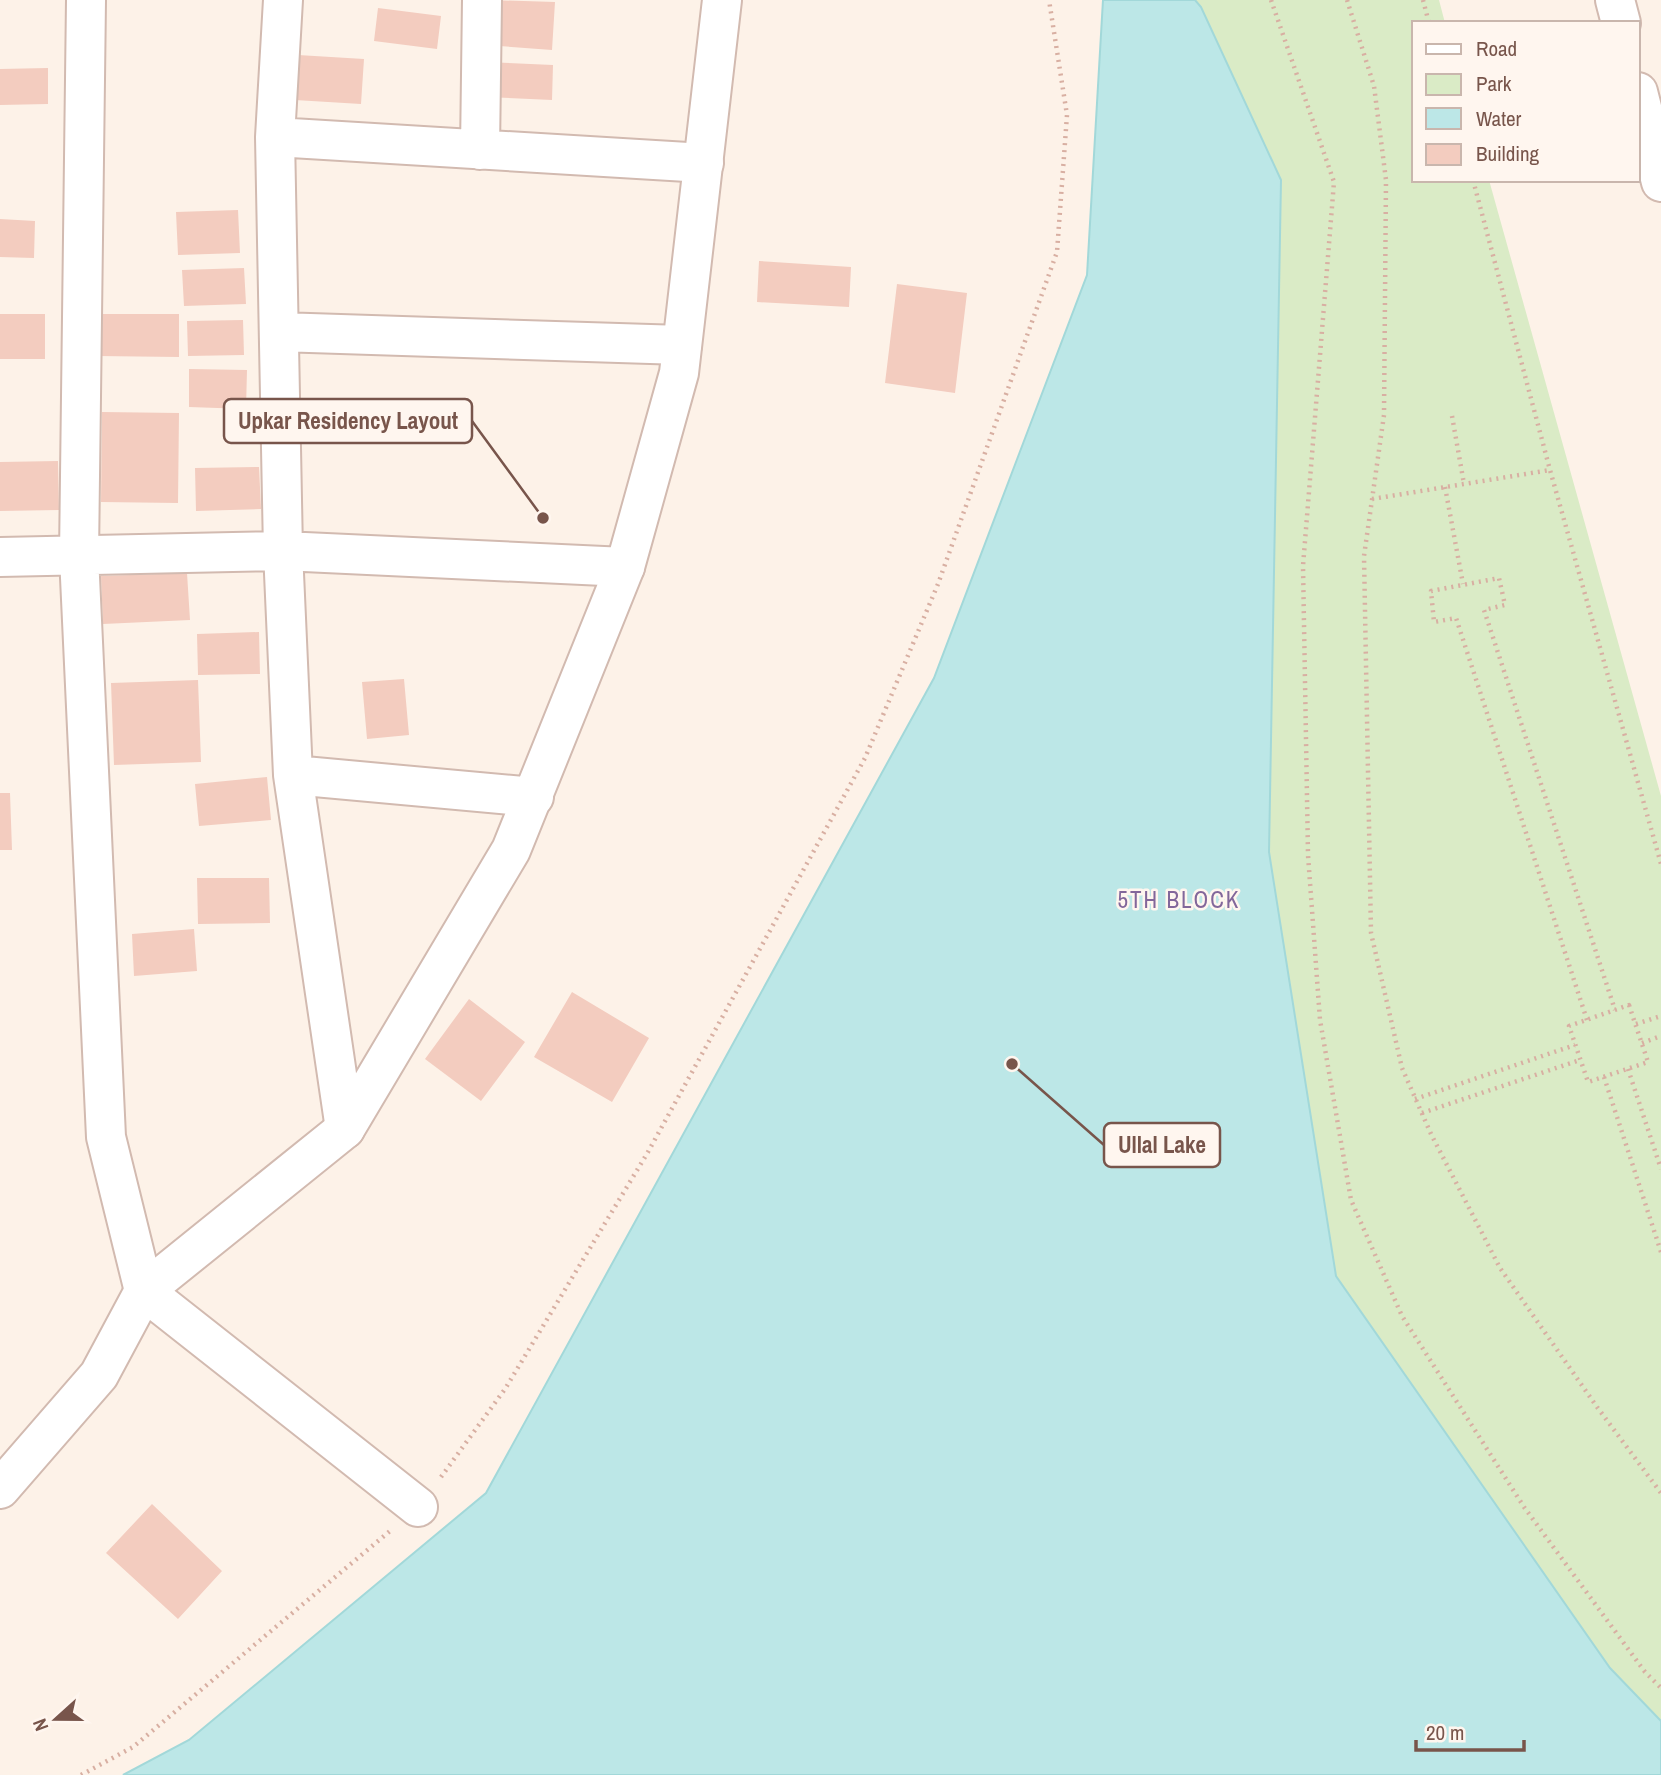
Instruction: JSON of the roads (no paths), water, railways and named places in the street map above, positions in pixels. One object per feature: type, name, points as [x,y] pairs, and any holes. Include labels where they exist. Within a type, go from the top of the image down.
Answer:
[{"type":"street","points":[[86,0],[79,556],[106,1137],[144,1292],[418,1507]]},
{"type":"street","points":[[283,0],[275,137],[283,551],[293,775],[345,1129]]},
{"type":"street","points":[[480,150],[482,0]]},
{"type":"street","points":[[0,1489],[99,1375],[144,1292],[345,1129],[511,850],[625,567],[680,373],[722,0]]},
{"type":"street","points":[[1615,0],[1620,21]]},
{"type":"street","points":[[1640,100],[1661,180]]},
{"type":"street","points":[[275,137],[704,163]]},
{"type":"street","points":[[279,332],[682,345]]},
{"type":"street","points":[[0,557],[283,551],[625,567]]},
{"type":"street","points":[[293,775],[534,797]]},
{"type":"water","points":[[1103,0],[1195,0],[1201,7],[1281,180],[1269,852],[1336,1276],[1610,1668],[1661,1721],[1661,1775],[123,1775],[189,1740],[486,1493],[934,678],[1087,275]]},
{"type":"place","name":"Upkar Residency Layout","points":[[543,518]]},
{"type":"place","name":"Ullal Lake","points":[[1012,1064]]},
{"type":"district","name":"5TH BLOCK","points":[[1179,900]]}]
